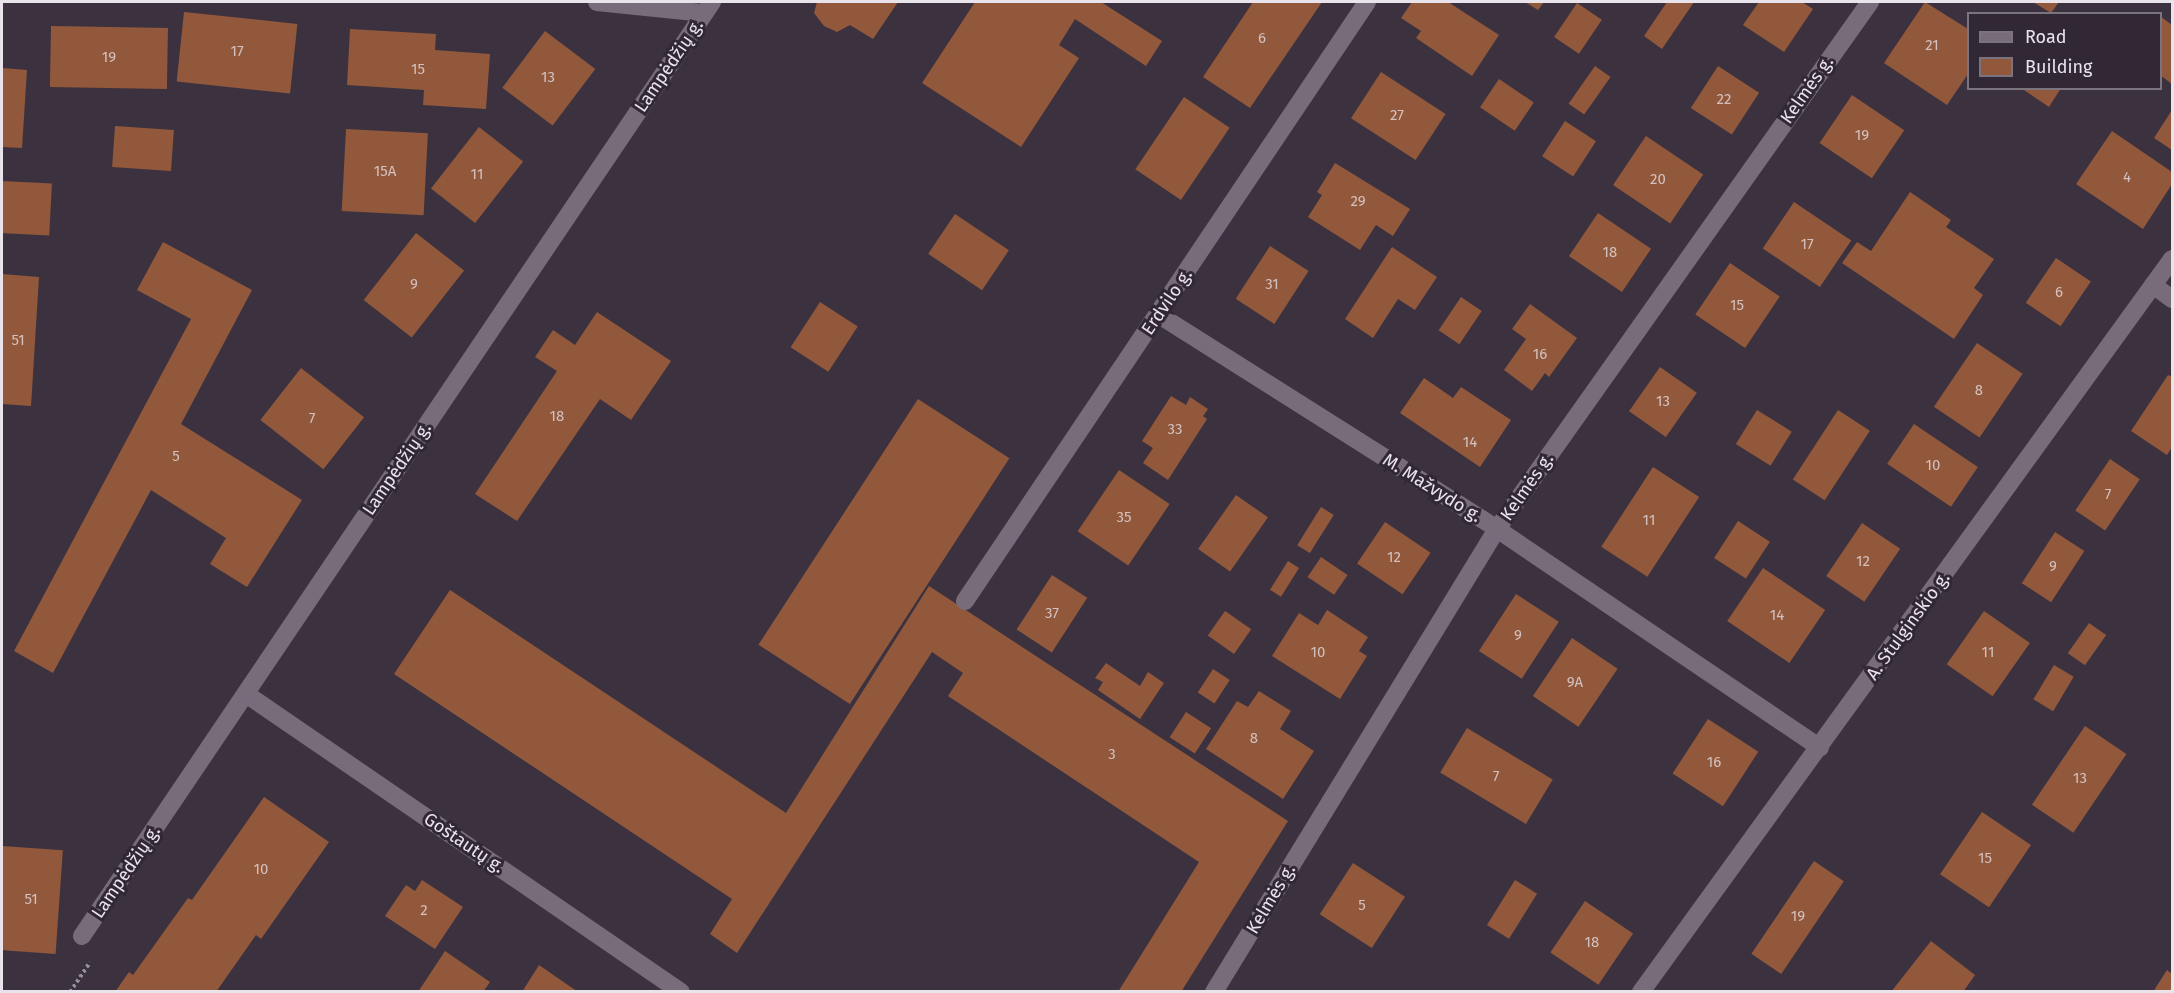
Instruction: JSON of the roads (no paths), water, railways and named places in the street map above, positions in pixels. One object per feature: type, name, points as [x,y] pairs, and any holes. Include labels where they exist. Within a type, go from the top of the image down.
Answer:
[{"type":"street","points":[[597,2],[708,7]]},
{"type":"street","name":"Erdvilo g.","points":[[965,601],[1160,315],[1366,2]]},
{"type":"street","name":"Kelmės g.","points":[[1214,992],[1497,529],[1870,2]]},
{"type":"street","name":"Lampėdžių g.","points":[[82,936],[708,7]]},
{"type":"street","name":"A. Stulginskio g.","points":[[1641,992],[1820,748],[2172,259]]},
{"type":"street","points":[[2153,285],[2172,299]]},
{"type":"street","name":"M. Mažvydo g.","points":[[1160,315],[1497,529],[1820,748]]},
{"type":"street","name":"Goštautų g.","points":[[246,694],[681,992]]}]
